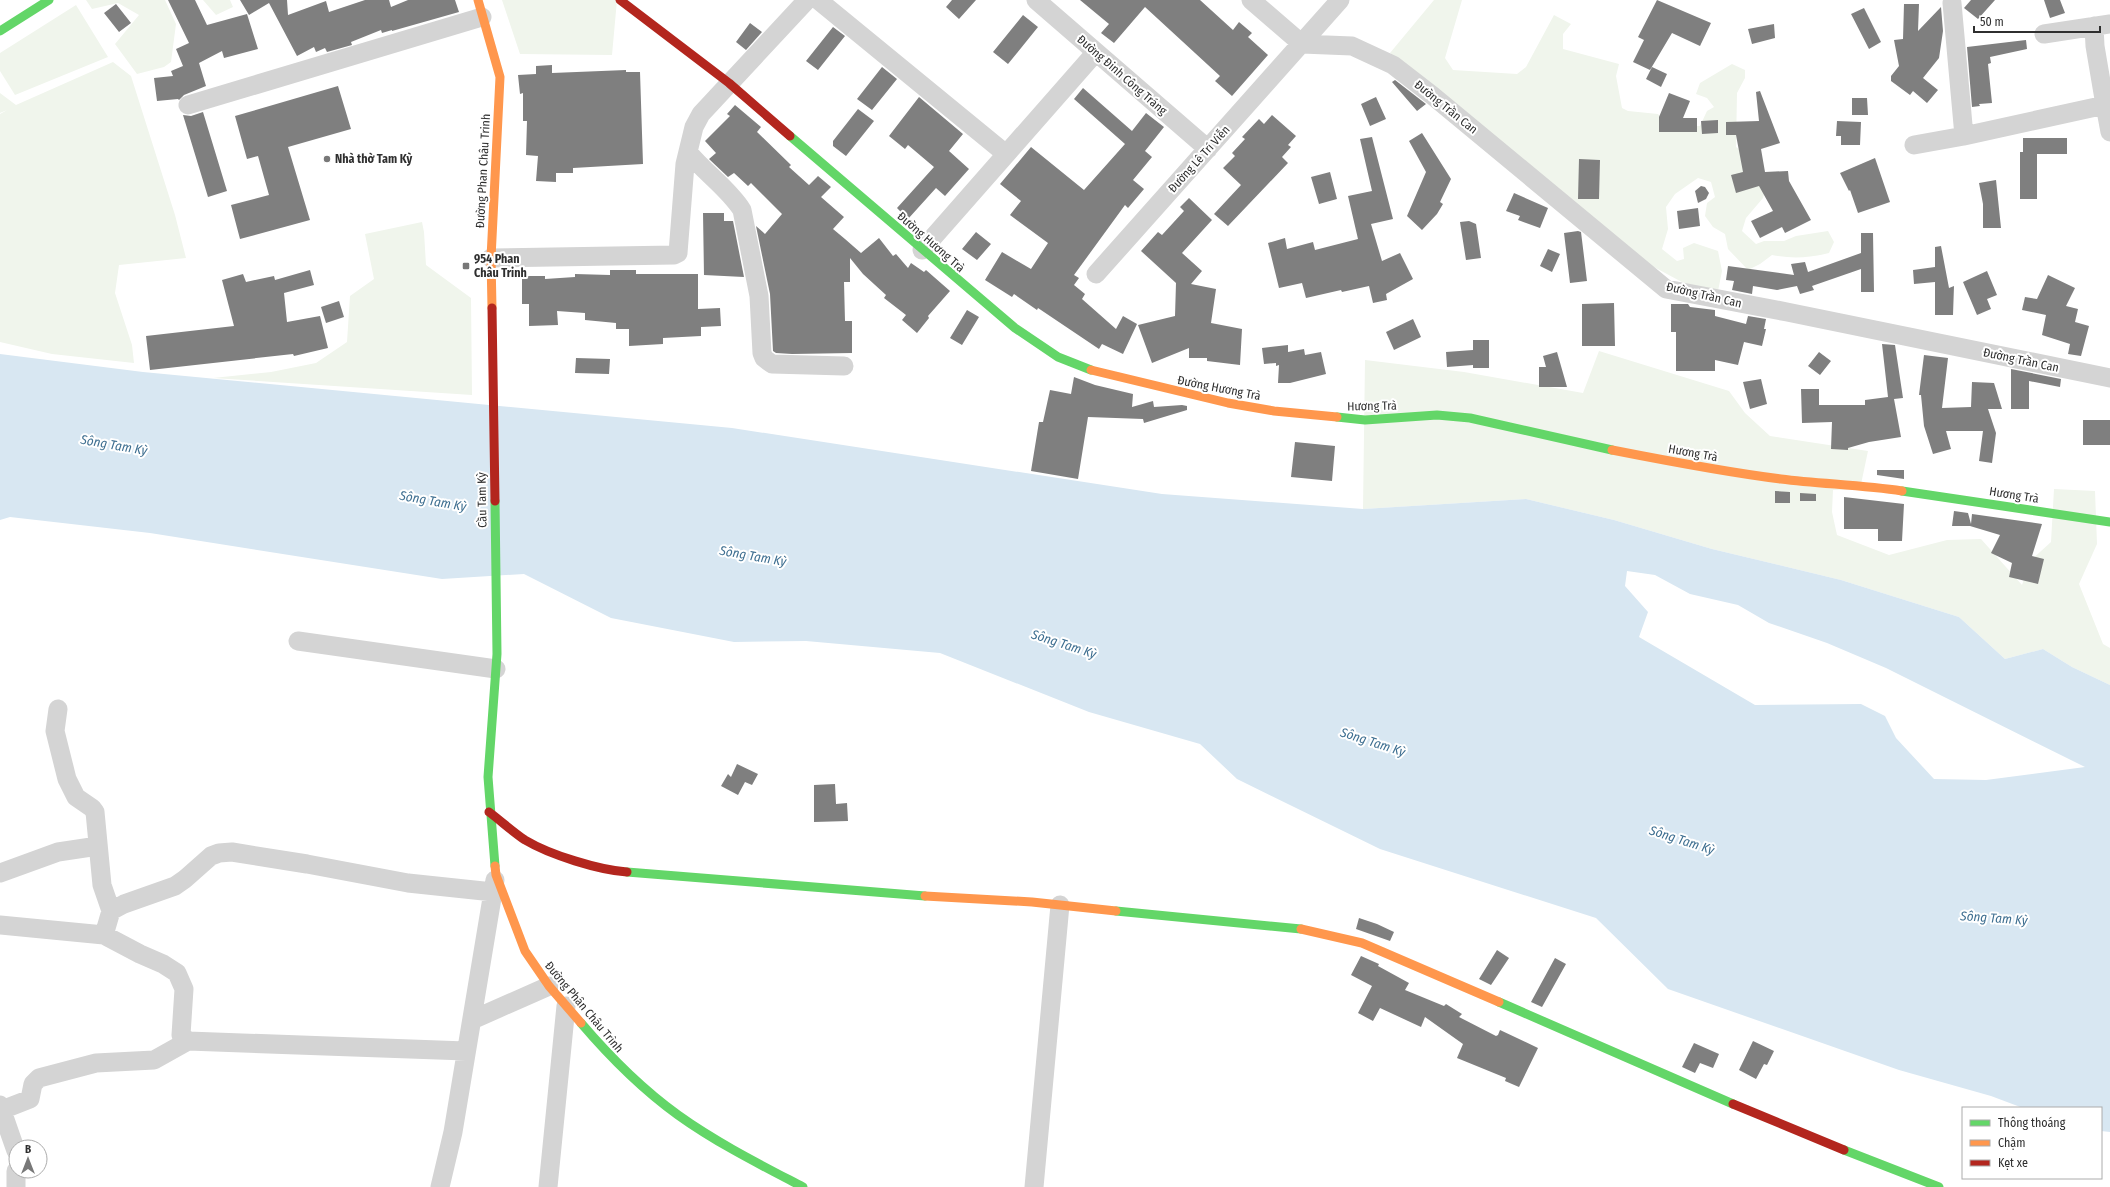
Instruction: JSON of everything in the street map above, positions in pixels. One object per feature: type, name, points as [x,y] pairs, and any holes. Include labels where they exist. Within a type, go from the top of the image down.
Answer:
[{"type":"main road","points":[[0,31],[49,0]]},
{"type":"main road","name":"Đường Hương Trà","points":[[620,0],[729,83],[922,250],[1015,328],[1067,362],[1098,373],[1274,411]]},
{"type":"main road","name":"Đường Phan Châu Trinh","points":[[480,9],[500,77],[490,258],[491,346]]},
{"type":"main road","name":"Cầu Tam Kỳ","points":[[491,346],[497,662]]},
{"type":"main road","name":"Hương Trà","points":[[1274,411],[1365,420],[1437,415],[1470,418],[1592,446],[1683,464],[1781,479],[1866,486],[2110,522]]},
{"type":"main road","name":"Đường Phân Châu Trình","points":[[497,662],[488,777],[494,884],[525,951],[549,986],[612,1060],[678,1115],[742,1154],[803,1187]]},
{"type":"main road","points":[[490,812],[525,840],[550,852],[578,861],[623,872],[878,894],[1032,902],[1309,930],[1362,943],[1660,1071],[1766,1119],[1939,1187]]},
{"type":"street","points":[[490,258],[674,255],[680,250],[681,202],[688,152],[694,127],[701,114],[807,0]]},
{"type":"street","points":[[818,0],[1006,154]]},
{"type":"street","name":"Đường Đinh Công Tráng","points":[[1036,0],[1208,149]]},
{"type":"street","points":[[1251,0],[1302,44]]},
{"type":"street","name":"Đường Lê Trí Viễn","points":[[1096,274],[1340,0]]},
{"type":"street","points":[[1952,2],[1964,136]]},
{"type":"street","points":[[188,105],[480,9]]},
{"type":"street","points":[[2044,34],[2102,25],[2094,46],[2110,132]]},
{"type":"street","name":"Đường Trần Can","points":[[1302,44],[1352,46],[1393,65],[1434,96],[1666,289],[1787,312],[2110,378]]},
{"type":"street","points":[[922,250],[1096,52]]},
{"type":"street","points":[[1914,145],[1964,136],[2105,105]]},
{"type":"street","points":[[688,152],[700,167],[736,202],[742,210],[759,296],[762,353],[764,358],[772,364],[844,366]]},
{"type":"street","points":[[298,641],[497,662]]},
{"type":"street","points":[[58,709],[55,731],[67,779],[76,797],[95,812],[102,885],[111,911],[104,935]]},
{"type":"street","points":[[0,873],[58,852],[98,846]]},
{"type":"street","points":[[111,911],[124,904],[175,886],[186,879],[211,856],[232,852],[408,883],[494,884],[453,1132],[440,1187]]},
{"type":"street","points":[[1034,1187],[1060,905]]},
{"type":"street","points":[[0,925],[104,935],[163,964],[177,973],[184,989],[181,1035],[188,1041]]},
{"type":"street","points":[[472,1020],[549,986]]},
{"type":"street","points":[[548,1187],[566,1006]]},
{"type":"street","points":[[12,1139],[1,1108],[30,1099],[33,1084],[39,1078],[96,1063],[154,1060],[188,1041],[466,1051]]},
{"type":"shaded area","points":[[86,0],[165,0],[176,24],[171,62],[164,67],[137,74],[115,44],[139,15],[118,3],[92,9]]},
{"type":"shaded area","points":[[203,0],[230,0],[233,7],[216,15]]},
{"type":"shaded area","points":[[502,0],[617,0],[612,55],[520,54]]},
{"type":"shaded area","points":[[1434,0],[1462,0],[1445,58],[1453,70],[1517,74],[1526,67],[1554,15],[1571,24],[1563,34],[1563,49],[1619,64],[1616,76],[1622,108],[1628,111],[1658,114],[1670,127],[1700,126],[1707,111],[1714,107],[1707,98],[1696,94],[1700,83],[1732,64],[1745,70],[1745,78],[1737,93],[1736,147],[1763,165],[1767,184],[1763,198],[1746,218],[1742,231],[1756,244],[1764,241],[1784,241],[1796,236],[1828,231],[1834,242],[1829,253],[1800,257],[1772,255],[1760,264],[1748,270],[1728,249],[1725,234],[1713,227],[1705,216],[1707,203],[1715,197],[1711,182],[1698,178],[1675,194],[1666,207],[1668,229],[1662,249],[1677,261],[1684,259],[1683,248],[1694,243],[1718,251],[1722,271],[1718,291],[1693,288],[1639,259],[1390,53]]},
{"type":"shaded area","points":[[76,5],[108,57],[15,95],[0,71],[0,53]]},
{"type":"shaded area","points":[[113,62],[131,76],[175,215],[186,258],[119,265],[115,293],[132,345],[134,363],[52,354],[0,342],[0,114],[7,110],[0,113],[0,93],[16,105]]},
{"type":"shaded area","points":[[422,222],[426,265],[471,298],[472,395],[213,378],[271,372],[316,363],[347,342],[350,296],[374,279],[365,234]]},
{"type":"shaded area","points":[[1599,351],[1729,391],[1745,413],[1770,436],[1868,451],[1860,489],[1833,490],[1832,512],[1837,535],[1889,555],[1947,540],[1981,539],[2022,585],[2030,561],[2051,542],[2054,489],[2095,491],[2097,544],[2079,584],[2103,644],[2110,648],[2110,685],[2072,667],[2043,649],[2005,659],[1959,617],[1841,580],[1712,549],[1614,520],[1526,499],[1363,509],[1365,360],[1464,372],[1583,393]]},
{"type":"water","name":"Sông Tam Kỳ","points":[[0,354],[143,372],[732,428],[1162,494],[1363,509],[1526,499],[1614,520],[1712,549],[1841,580],[1959,617],[2005,659],[2043,649],[2072,667],[2110,685],[2110,1132],[2102,1131],[2102,1107],[2020,1107],[1991,1096],[1899,1070],[1668,989],[1596,918],[1380,849],[1237,779],[1200,744],[1089,712],[940,653],[806,641],[734,642],[611,618],[524,574],[442,579],[150,533],[10,517],[0,520]],"holes":[[[1627,571],[1655,575],[1690,594],[1738,605],[1769,623],[1827,643],[1886,668],[2085,767],[1986,780],[1934,779],[1896,738],[1885,716],[1861,704],[1755,705],[1639,637],[1648,612],[1625,586]]]},
{"type":"building","points":[[168,0],[195,0],[207,25],[247,14],[258,49],[224,58],[222,51],[199,63],[206,86],[184,95],[179,100],[157,101],[154,78],[173,76],[171,71],[183,66],[176,49],[189,43]]},
{"type":"building","points":[[240,0],[287,0],[288,15],[326,1],[329,12],[365,0],[389,0],[391,7],[408,0],[455,0],[459,12],[392,31],[382,33],[381,30],[351,42],[352,45],[327,52],[325,48],[316,52],[314,47],[297,56],[269,3],[249,15]]},
{"type":"building","points":[[952,0],[976,0],[959,19],[946,7]]},
{"type":"building","points":[[1080,0],[1200,0],[1233,30],[1239,22],[1252,33],[1248,37],[1268,55],[1232,96],[1215,81],[1220,76],[1145,7],[1114,43],[1101,33],[1109,24]]},
{"type":"building","points":[[1657,0],[1711,23],[1700,46],[1672,33],[1650,70],[1633,62],[1644,40],[1638,37]]},
{"type":"building","points":[[1971,0],[1995,0],[1978,19],[1964,8]]},
{"type":"building","points":[[2044,0],[2060,0],[2065,13],[2050,18]]},
{"type":"building","points":[[116,4],[131,23],[119,32],[104,13]]},
{"type":"building","points":[[1904,4],[1919,4],[1918,31],[1941,7],[1943,31],[1939,58],[1923,78],[1938,90],[1927,103],[1913,91],[1910,95],[1891,81],[1891,76],[1899,66],[1894,40],[1903,39]]},
{"type":"building","points":[[1864,8],[1881,42],[1869,49],[1851,14]]},
{"type":"building","points":[[1023,15],[1038,27],[1008,64],[993,52]]},
{"type":"building","points":[[750,23],[762,32],[746,50],[736,42]]},
{"type":"building","points":[[1774,24],[1775,38],[1752,44],[1748,29]]},
{"type":"building","points":[[833,27],[845,36],[818,70],[806,61]]},
{"type":"building","points":[[2026,40],[2027,49],[1990,57],[1991,63],[1988,64],[1992,103],[1979,104],[1980,106],[1972,107],[1967,47]]},
{"type":"building","points":[[552,65],[552,73],[626,70],[626,72],[640,72],[643,164],[573,168],[573,173],[556,173],[556,182],[536,181],[538,156],[526,155],[527,121],[523,121],[523,93],[520,94],[518,75],[536,74],[536,66]]},
{"type":"building","points":[[882,67],[897,79],[872,110],[857,99]]},
{"type":"building","points":[[1652,67],[1667,74],[1661,87],[1646,79]]},
{"type":"building","points":[[1395,80],[1426,104],[1417,111],[1392,82]]},
{"type":"building","points":[[338,86],[351,129],[288,147],[310,220],[240,239],[231,205],[269,195],[258,156],[247,159],[235,116]]},
{"type":"building","points":[[1083,88],[1132,131],[1146,113],[1164,127],[1145,151],[1152,157],[1133,180],[1144,189],[1128,208],[1125,205],[1074,275],[1079,278],[1074,285],[1085,294],[1082,299],[1116,329],[1123,316],[1137,324],[1123,354],[1102,344],[1099,349],[1038,308],[1037,310],[1014,294],[1012,297],[985,280],[1002,252],[1031,269],[1048,243],[1010,215],[1021,201],[1000,184],[1031,147],[1084,190],[1125,144],[1074,99]]},
{"type":"building","points":[[1760,91],[1780,143],[1761,149],[1765,172],[1788,171],[1789,181],[1811,220],[1785,233],[1782,227],[1760,238],[1751,221],[1773,211],[1759,186],[1736,193],[1731,175],[1743,172],[1736,135],[1726,135],[1726,122],[1759,121],[1756,92]]},
{"type":"building","points":[[1669,93],[1690,101],[1683,118],[1697,118],[1697,132],[1659,132],[1659,117]]},
{"type":"building","points":[[919,97],[963,134],[949,151],[969,169],[945,196],[936,188],[908,219],[897,208],[934,167],[908,145],[905,149],[889,136]]},
{"type":"building","points":[[1376,97],[1386,119],[1370,126],[1361,104]]},
{"type":"building","points":[[1852,98],[1867,98],[1868,115],[1852,115]]},
{"type":"building","points":[[735,105],[761,127],[757,132],[791,165],[789,167],[809,185],[818,176],[831,187],[821,197],[844,217],[833,229],[861,253],[879,238],[893,256],[896,254],[908,268],[911,263],[924,272],[926,270],[950,291],[928,316],[929,318],[917,333],[902,320],[906,315],[884,298],[886,295],[863,274],[850,258],[850,282],[844,282],[845,321],[852,321],[852,353],[792,354],[776,353],[773,351],[770,294],[756,226],[765,234],[782,214],[751,183],[748,186],[734,173],[728,177],[709,159],[716,153],[705,141],[730,116],[727,114]]},
{"type":"building","points":[[858,109],[874,121],[846,156],[833,146],[833,141]]},
{"type":"building","points":[[203,112],[227,191],[208,197],[183,115],[191,116]]},
{"type":"building","points":[[1272,115],[1296,136],[1288,145],[1291,147],[1282,157],[1288,163],[1228,226],[1214,214],[1241,185],[1223,168],[1235,156],[1232,153],[1245,139],[1242,137],[1259,119],[1264,124]]},
{"type":"building","points":[[1718,120],[1718,133],[1702,134],[1701,121]]},
{"type":"building","points":[[1837,121],[1861,122],[1860,145],[1841,145],[1841,136],[1836,136]]},
{"type":"building","points":[[1422,133],[1451,179],[1440,202],[1443,204],[1437,214],[1422,230],[1407,216],[1426,172],[1409,141]]},
{"type":"building","points":[[1372,137],[1393,219],[1371,224],[1382,261],[1400,253],[1413,279],[1386,294],[1387,300],[1373,303],[1369,286],[1342,292],[1341,290],[1306,298],[1302,283],[1279,288],[1268,243],[1285,238],[1287,249],[1313,242],[1315,250],[1358,239],[1348,196],[1372,191],[1360,139]]},
{"type":"building","points":[[2023,138],[2067,138],[2067,154],[2037,154],[2037,199],[2020,199],[2020,152],[2023,152]]},
{"type":"building","points":[[1875,158],[1890,202],[1858,213],[1850,190],[1849,191],[1840,173]]},
{"type":"building","points":[[1579,159],[1600,160],[1599,199],[1578,199]]},
{"type":"building","points":[[1330,172],[1337,199],[1319,204],[1311,177]]},
{"type":"building","points":[[1996,180],[2001,228],[1983,228],[1983,204],[1979,183]]},
{"type":"building","points":[[1701,186],[1705,187],[1709,193],[1706,199],[1698,203],[1695,191]]},
{"type":"building","points":[[1514,193],[1548,208],[1540,228],[1518,220],[1520,216],[1506,211]]},
{"type":"building","points":[[1189,198],[1212,220],[1182,253],[1202,271],[1191,284],[1216,289],[1211,323],[1242,329],[1240,365],[1207,361],[1207,358],[1189,358],[1189,348],[1152,363],[1138,325],[1175,316],[1176,283],[1141,251],[1158,232],[1162,235],[1184,211],[1180,207]]},
{"type":"building","points":[[1698,208],[1700,226],[1679,229],[1677,211]]},
{"type":"building","points":[[703,213],[724,213],[724,221],[733,221],[744,277],[704,275]]},
{"type":"building","points":[[1469,221],[1476,224],[1481,258],[1466,260],[1460,222]]},
{"type":"building","points":[[976,232],[991,244],[977,260],[962,249]]},
{"type":"building","points":[[1581,232],[1587,281],[1570,283],[1564,233]]},
{"type":"building","points":[[1861,233],[1873,233],[1874,292],[1861,292],[1861,269],[1812,286],[1814,290],[1800,294],[1797,286],[1777,290],[1753,286],[1752,294],[1732,290],[1734,281],[1726,280],[1728,266],[1794,275],[1791,264],[1805,262],[1808,272],[1861,253]]},
{"type":"building","points":[[1941,246],[1949,288],[1954,286],[1953,315],[1935,315],[1935,282],[1914,284],[1913,270],[1935,267],[1935,247]]},
{"type":"building","points":[[1548,249],[1560,254],[1552,272],[1540,266]]},
{"type":"building","points":[[310,270],[314,285],[284,293],[287,322],[320,316],[328,348],[294,356],[293,354],[150,370],[146,336],[234,326],[222,280],[243,274],[246,282],[274,276],[275,280]]},
{"type":"building","points":[[610,270],[636,270],[636,274],[698,274],[698,309],[720,308],[721,326],[701,327],[701,336],[663,338],[663,344],[629,346],[629,329],[616,329],[616,323],[585,320],[585,313],[557,311],[558,325],[529,326],[529,304],[522,304],[522,276],[545,276],[545,279],[575,277],[575,274],[610,275]]},
{"type":"building","points":[[1987,271],[1997,295],[1987,299],[1991,309],[1977,315],[1963,282]]},
{"type":"building","points":[[2048,275],[2075,288],[2066,306],[2078,309],[2075,322],[2089,326],[2081,356],[2068,354],[2070,344],[2042,335],[2046,315],[2022,310],[2025,297],[2037,299]]},
{"type":"building","points":[[339,301],[344,317],[326,323],[321,307]]},
{"type":"building","points":[[1614,303],[1615,346],[1582,346],[1582,304]]},
{"type":"building","points":[[1671,304],[1688,304],[1690,307],[1715,310],[1715,316],[1746,324],[1748,316],[1766,319],[1764,329],[1766,329],[1762,346],[1744,342],[1738,365],[1715,360],[1715,371],[1676,371],[1676,332],[1671,332]]},
{"type":"building","points":[[967,310],[979,317],[962,345],[950,338]]},
{"type":"building","points":[[1413,319],[1421,337],[1394,350],[1386,332]]},
{"type":"building","points":[[1473,340],[1489,340],[1489,368],[1473,368],[1473,365],[1447,367],[1446,352],[1473,350]]},
{"type":"building","points":[[1882,344],[1895,345],[1903,398],[1894,399],[1901,437],[1869,442],[1848,448],[1848,450],[1831,449],[1832,422],[1802,423],[1801,389],[1819,389],[1819,405],[1865,405],[1865,400],[1888,397]]},
{"type":"building","points":[[1288,345],[1288,352],[1304,349],[1305,355],[1321,352],[1326,374],[1290,383],[1278,383],[1279,365],[1276,366],[1276,363],[1264,364],[1262,348]]},
{"type":"building","points":[[1557,352],[1567,387],[1539,387],[1539,367],[1546,367],[1543,356]]},
{"type":"building","points":[[1819,352],[1831,361],[1820,375],[1808,366]]},
{"type":"building","points":[[1924,355],[1948,358],[1942,408],[1971,407],[1972,382],[1994,383],[2002,409],[1988,409],[1996,433],[1992,463],[1979,461],[1983,431],[1946,431],[1951,449],[1933,454],[1924,426],[1921,395],[1919,395]]},
{"type":"building","points":[[576,358],[610,359],[609,374],[575,373]]},
{"type":"building","points":[[2011,369],[2061,379],[2060,387],[2029,381],[2029,409],[2011,409]]},
{"type":"building","points":[[1074,377],[1095,385],[1133,394],[1132,407],[1153,401],[1154,407],[1182,405],[1187,406],[1187,410],[1144,423],[1143,419],[1088,417],[1078,479],[1031,471],[1039,422],[1043,422],[1050,390],[1071,394]]},
{"type":"building","points":[[1761,379],[1767,404],[1750,409],[1743,382]]},
{"type":"building","points":[[2083,420],[2110,420],[2110,445],[2083,445]]},
{"type":"building","points":[[1295,442],[1335,446],[1332,481],[1291,477]]},
{"type":"building","points":[[1877,470],[1904,470],[1904,479],[1877,475]]},
{"type":"building","points":[[1775,491],[1790,492],[1790,503],[1775,503]]},
{"type":"building","points":[[1800,493],[1816,494],[1816,501],[1800,501]]},
{"type":"building","points":[[1844,497],[1904,504],[1902,541],[1878,541],[1878,529],[1844,529]]},
{"type":"building","points":[[1954,511],[1968,513],[1971,524],[1972,514],[2042,524],[2032,556],[2044,559],[2038,584],[2009,577],[2012,563],[1991,553],[2000,535],[1970,526],[1952,526]]},
{"type":"building","points":[[737,764],[758,774],[752,785],[745,782],[738,795],[721,786],[728,774],[731,777]]},
{"type":"building","points":[[835,784],[836,804],[847,803],[848,821],[814,822],[814,785]]},
{"type":"building","points":[[1359,918],[1394,932],[1390,941],[1356,929]]},
{"type":"building","points":[[1497,950],[1509,958],[1491,985],[1479,979]]},
{"type":"building","points":[[1361,956],[1379,964],[1378,966],[1409,983],[1405,990],[1444,1006],[1446,1004],[1462,1014],[1459,1017],[1496,1036],[1500,1030],[1538,1048],[1519,1087],[1505,1081],[1506,1078],[1457,1058],[1463,1044],[1425,1017],[1421,1027],[1380,1008],[1373,1021],[1358,1013],[1372,986],[1351,975]]},
{"type":"building","points":[[1555,958],[1566,964],[1542,1007],[1531,1002]]},
{"type":"building","points":[[1753,1041],[1774,1051],[1767,1065],[1764,1064],[1756,1079],[1739,1070]]},
{"type":"building","points":[[1694,1043],[1719,1054],[1713,1068],[1700,1063],[1695,1073],[1682,1067]]},
{"type":"traffic: fast","points":[[0,31],[49,0]]},
{"type":"traffic: fast","points":[[790,136],[1015,328],[1058,357],[1091,370]]},
{"type":"traffic: fast","points":[[1337,417],[1365,420],[1437,415],[1470,418],[1612,450]]},
{"type":"traffic: fast","points":[[1902,491],[2110,522]]},
{"type":"traffic: fast","points":[[495,501],[497,654],[488,777],[495,866]]},
{"type":"traffic: fast","points":[[627,872],[925,896]]},
{"type":"traffic: fast","points":[[1116,911],[1301,929]]},
{"type":"traffic: fast","points":[[1499,1002],[1733,1104]]},
{"type":"traffic: fast","points":[[581,1023],[627,1072],[678,1115],[755,1162],[803,1187]]},
{"type":"traffic: fast","points":[[1844,1150],[1939,1187]]},
{"type":"traffic: slow","points":[[478,0],[500,77],[491,258],[492,308]]},
{"type":"traffic: slow","points":[[1091,370],[1228,403],[1274,411],[1337,417]]},
{"type":"traffic: slow","points":[[1612,450],[1696,466],[1760,476],[1902,491]]},
{"type":"traffic: slow","points":[[495,866],[496,875],[525,951],[549,986],[581,1023]]},
{"type":"traffic: slow","points":[[925,896],[1032,902],[1116,911]]},
{"type":"traffic: slow","points":[[1301,929],[1362,943],[1499,1002]]},
{"type":"traffic: jam","points":[[620,0],[729,83],[790,136]]},
{"type":"traffic: jam","points":[[492,308],[495,501]]},
{"type":"traffic: jam","points":[[489,812],[516,834],[535,846],[589,865],[627,872]]},
{"type":"traffic: jam","points":[[1733,1104],[1844,1150]]},
{"type":"place","name":"Nhà thờ Tam Kỳ","points":[[327,159]]},
{"type":"place","name":"954 Phan Châu Trinh","points":[[466,266]]}]
